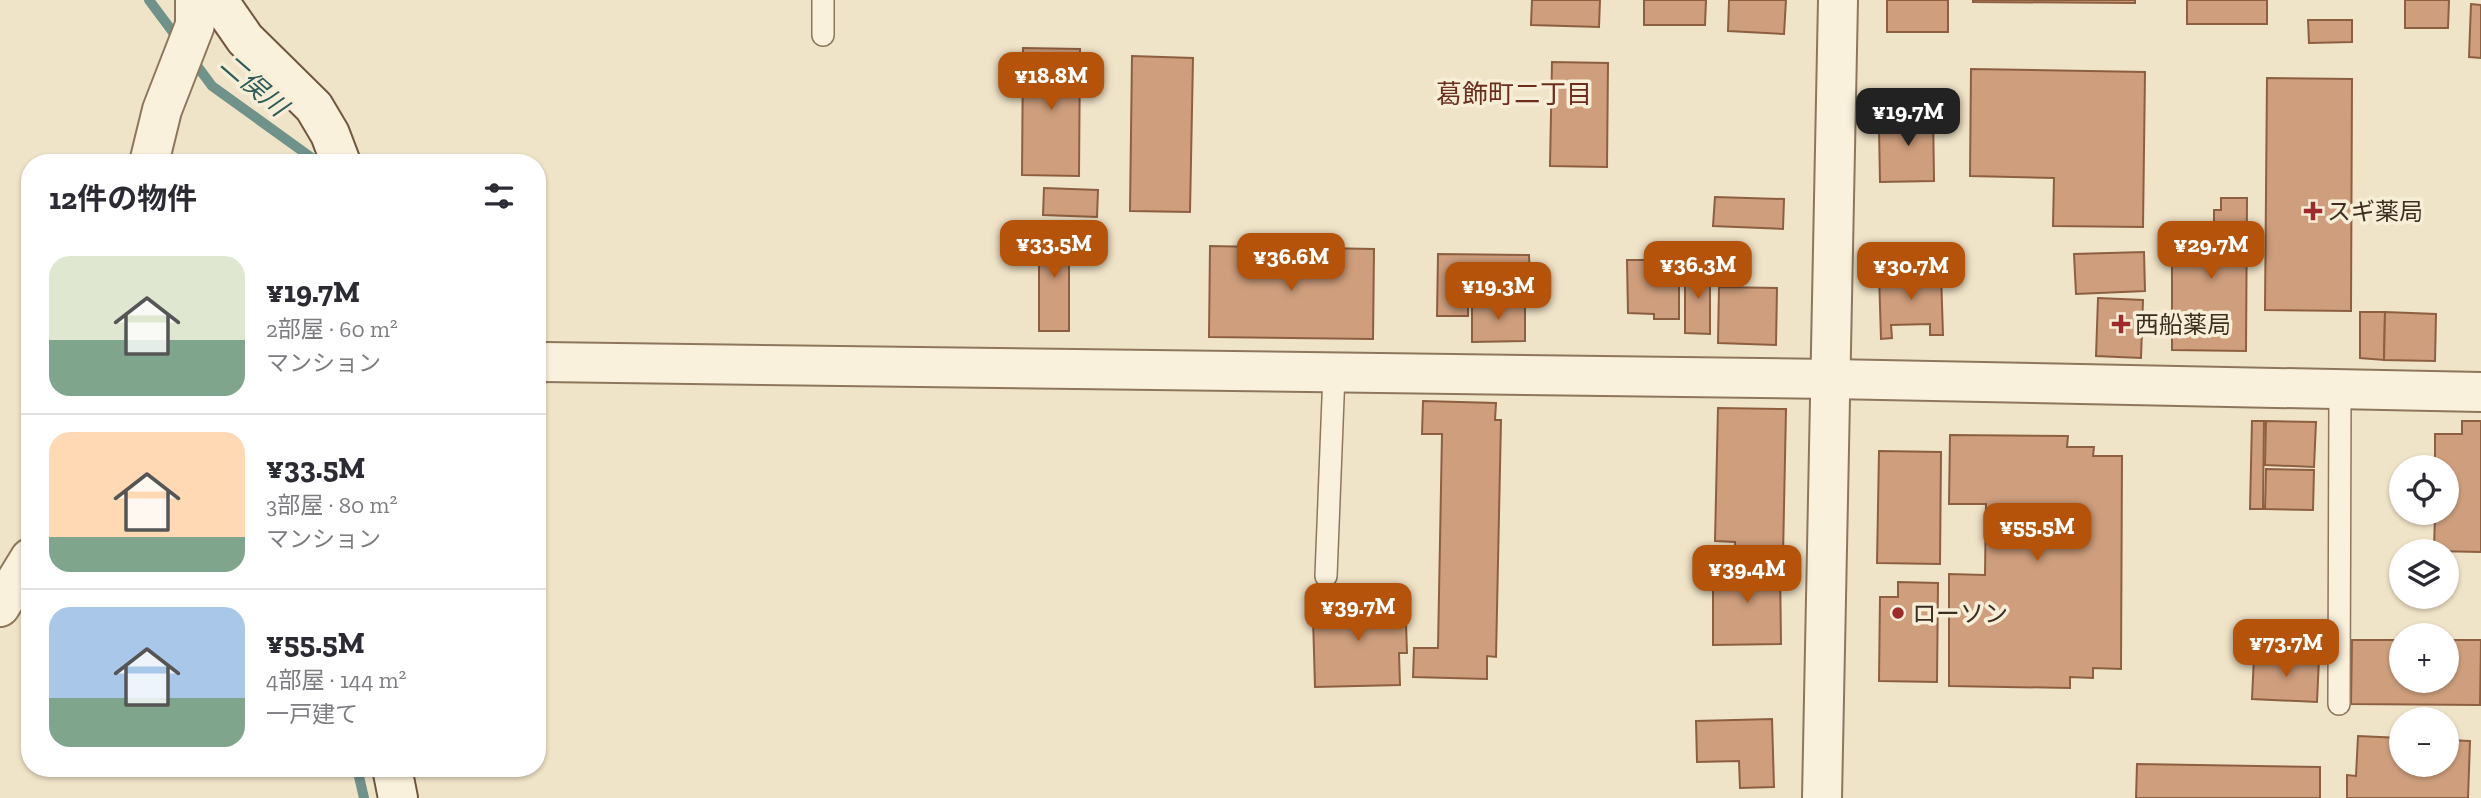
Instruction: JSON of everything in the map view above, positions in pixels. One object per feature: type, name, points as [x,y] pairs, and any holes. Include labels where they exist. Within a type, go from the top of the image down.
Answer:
[{"type":"street","points":[[151,154],[162,110],[194,25],[195,0]]},
{"type":"street","points":[[218,0],[245,39],[314,107],[330,134],[338,154]]},
{"type":"street","points":[[1822,798],[1838,0]]},
{"type":"street","points":[[546,362],[1831,379],[2481,392]]},
{"type":"street","points":[[0,607],[21,573]]},
{"type":"street","points":[[394,777],[398,798]]},
{"type":"lane","points":[[823,0],[823,35]]},
{"type":"lane","points":[[1326,576],[1334,373]]},
{"type":"lane","points":[[2339,704],[2340,389]]},
{"type":"building","points":[[1532,0],[1600,0],[1599,27],[1531,25]]},
{"type":"building","points":[[1644,0],[1706,0],[1705,25],[1644,25]]},
{"type":"building","points":[[1729,0],[1786,0],[1784,34],[1728,31]]},
{"type":"building","points":[[1887,0],[1948,0],[1948,32],[1887,32]]},
{"type":"building","points":[[2135,0],[2135,3],[1973,2]]},
{"type":"building","points":[[2187,0],[2267,0],[2267,24],[2187,24]]},
{"type":"building","points":[[2405,0],[2449,0],[2448,28],[2405,28]]},
{"type":"building","points":[[2471,4],[2481,5],[2481,58],[2469,57]]},
{"type":"building","points":[[2308,20],[2352,20],[2352,42],[2309,43]]},
{"type":"building","points":[[1023,48],[1080,49],[1079,176],[1022,175]]},
{"type":"building","points":[[1132,56],[1193,58],[1190,212],[1130,211]]},
{"type":"building","points":[[1552,62],[1608,63],[1607,167],[1550,166]]},
{"type":"building","points":[[1971,69],[2145,72],[2143,227],[2053,226],[2054,178],[1970,176]]},
{"type":"building","points":[[2267,78],[2352,79],[2351,311],[2265,310]]},
{"type":"building","points":[[1933,110],[1934,181],[1880,182],[1879,128],[1891,128],[1891,111]]},
{"type":"building","points":[[1044,188],[1098,190],[1097,217],[1043,215]]},
{"type":"building","points":[[1715,197],[1784,199],[1783,229],[1713,226]]},
{"type":"building","points":[[2221,198],[2247,198],[2246,351],[2172,350],[2172,222],[2214,222],[2214,210],[2221,210]]},
{"type":"building","points":[[1039,229],[1069,229],[1069,331],[1039,331]]},
{"type":"building","points":[[1210,246],[1374,249],[1373,339],[1209,337]]},
{"type":"building","points":[[2144,252],[2145,291],[2076,294],[2074,254]]},
{"type":"building","points":[[1438,254],[1529,255],[1530,281],[1523,281],[1523,297],[1468,297],[1468,316],[1437,316]]},
{"type":"building","points":[[1627,260],[1679,260],[1679,319],[1654,319],[1654,314],[1628,313]]},
{"type":"building","points":[[1685,269],[1710,269],[1710,334],[1685,333]]},
{"type":"building","points":[[1941,273],[1943,335],[1930,335],[1930,324],[1891,325],[1892,338],[1881,339],[1879,274]]},
{"type":"building","points":[[1719,287],[1777,288],[1776,345],[1718,343]]},
{"type":"building","points":[[2098,298],[2143,300],[2141,358],[2096,356]]},
{"type":"building","points":[[1472,303],[1525,303],[1525,341],[1472,342]]},
{"type":"building","points":[[2360,312],[2385,312],[2384,360],[2360,358]]},
{"type":"building","points":[[2385,312],[2436,314],[2435,361],[2384,360]]},
{"type":"building","points":[[1423,401],[1496,403],[1495,420],[1501,420],[1496,657],[1487,656],[1487,679],[1413,677],[1414,648],[1438,648],[1442,434],[1422,434]]},
{"type":"building","points":[[1718,408],[1786,409],[1783,556],[1735,555],[1735,542],[1715,541]]},
{"type":"building","points":[[2252,421],[2264,421],[2263,509],[2250,509]]},
{"type":"building","points":[[2266,421],[2316,422],[2314,467],[2265,465]]},
{"type":"building","points":[[2462,421],[2481,421],[2481,552],[2459,552],[2459,539],[2434,539],[2435,525],[2459,525],[2459,455],[2435,455],[2435,434],[2462,434]]},
{"type":"building","points":[[1950,435],[2068,436],[2067,447],[2094,447],[2093,456],[2122,456],[2121,669],[2093,668],[2093,678],[2070,677],[2070,688],[1949,686],[1949,574],[1985,575],[1986,504],[1949,504]]},
{"type":"building","points":[[1879,451],[1941,452],[1940,564],[1877,563]]},
{"type":"building","points":[[2266,469],[2314,470],[2313,510],[2265,509]]},
{"type":"building","points":[[1713,565],[1780,565],[1781,644],[1713,645]]},
{"type":"building","points":[[1898,582],[1938,583],[1937,682],[1879,681],[1880,597],[1898,597]]},
{"type":"building","points":[[1398,598],[1398,624],[1406,623],[1407,653],[1399,653],[1400,685],[1315,687],[1313,617],[1321,617],[1320,601]]},
{"type":"building","points":[[2352,640],[2389,640],[2389,693],[2459,693],[2459,640],[2481,640],[2480,705],[2351,704]]},
{"type":"building","points":[[2254,656],[2319,658],[2317,702],[2252,699]]},
{"type":"building","points":[[1772,719],[1774,787],[1740,788],[1739,761],[1697,762],[1696,721]]},
{"type":"building","points":[[2358,736],[2389,737],[2389,777],[2459,777],[2459,741],[2470,741],[2468,798],[2347,798],[2347,775],[2356,776]]},
{"type":"building","points":[[2137,764],[2320,767],[2320,798],[2136,798]]},
{"type":"waterway","name":"二俣川","points":[[149,0],[181,43]]},
{"type":"waterway","name":"二俣川","points":[[192,59],[212,86],[306,154]]},
{"type":"waterway","name":"二俣川","points":[[359,777],[364,798]]},
{"type":"place","name":"スギ薬局","points":[[2313,211]]},
{"type":"place","name":"西船薬局","points":[[2121,324]]},
{"type":"place","name":"ローソン","points":[[1898,613]]},
{"type":"district","name":"葛飾町二丁目","points":[[1514,94]]}]
